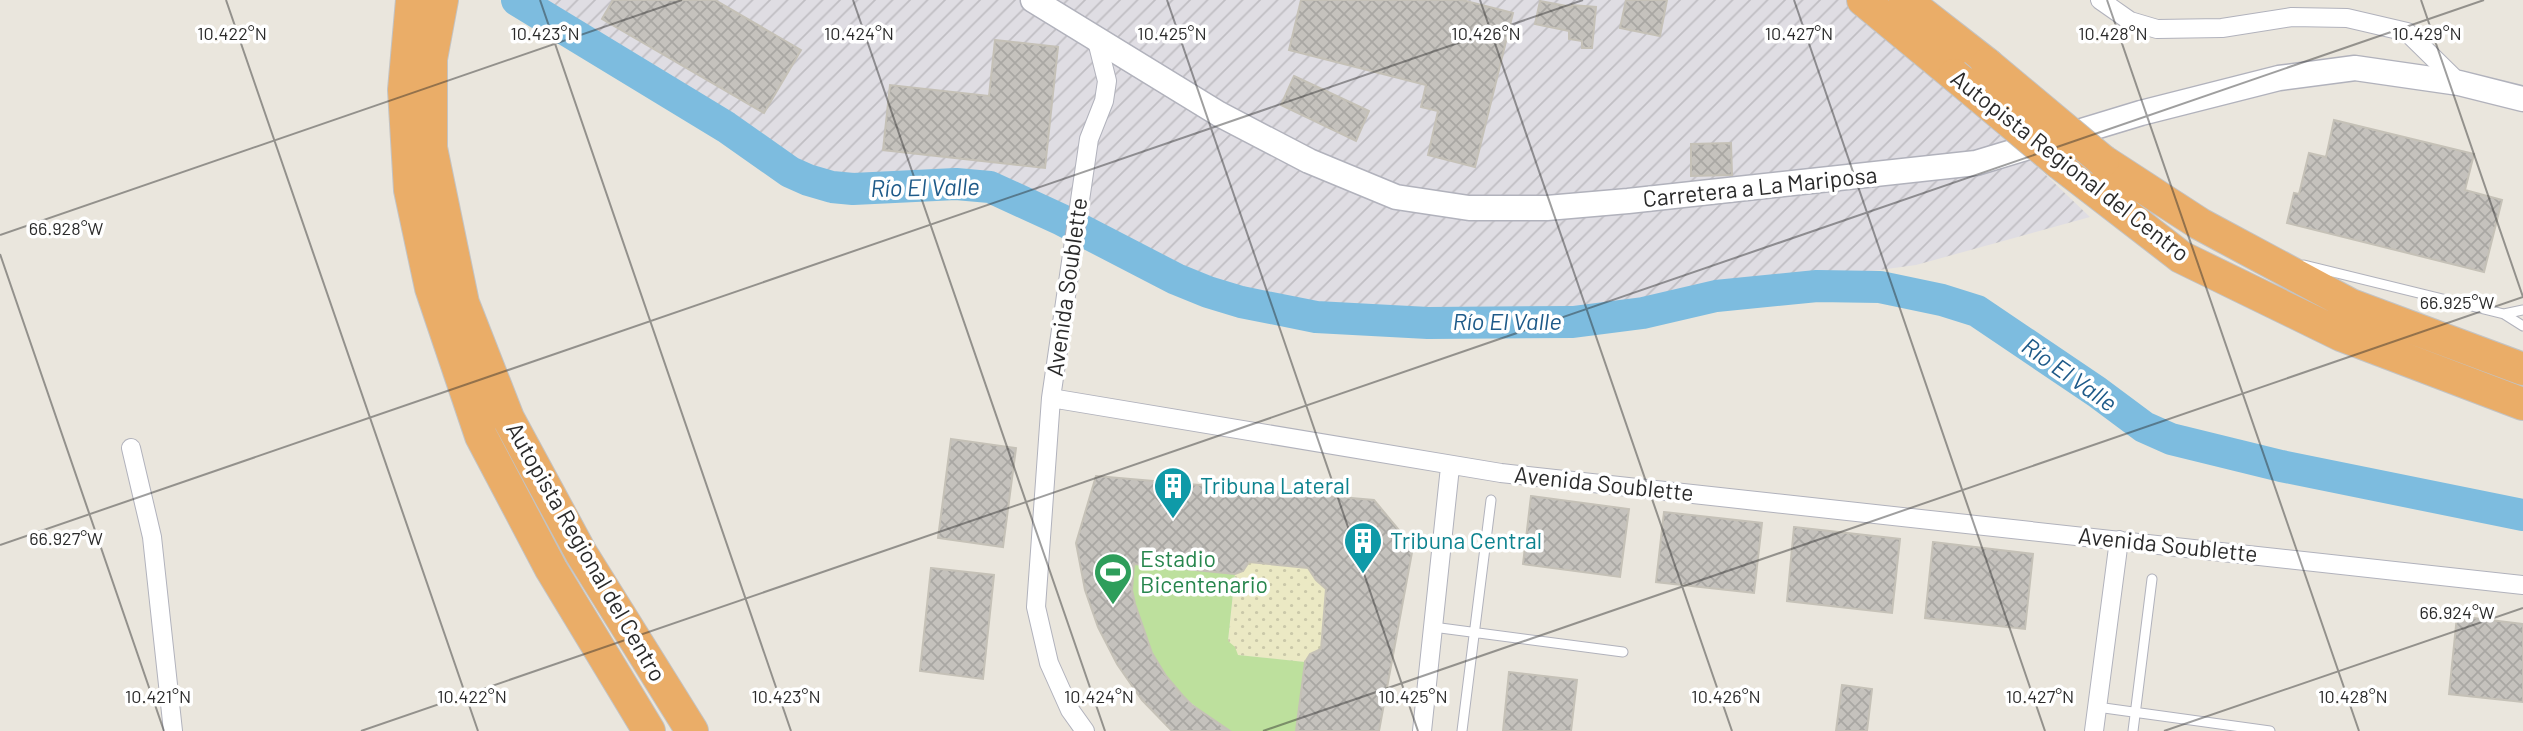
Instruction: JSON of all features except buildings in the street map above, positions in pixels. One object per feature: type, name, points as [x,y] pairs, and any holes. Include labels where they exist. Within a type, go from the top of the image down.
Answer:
[{"type":"highway","name":"Autopista Regional del Centro","points":[[412,0],[404,90],[410,178],[431,289],[481,436],[551,569],[649,731]]},
{"type":"highway","name":"Autopista Regional del Centro","points":[[442,0],[431,59],[431,148],[464,304],[508,418],[581,553],[692,731]]},
{"type":"highway","name":"Autopista Regional del Centro","points":[[1863,0],[2058,162],[2181,257],[2341,335],[2523,404]]},
{"type":"highway","name":"Autopista Regional del Centro","points":[[1905,0],[2103,161],[2200,224],[2351,305],[2523,369]]},
{"type":"highway","points":[[431,289],[464,304]]},
{"type":"street","name":"Carretera a La Mariposa","points":[[1033,0],[1219,114],[1309,161],[1396,197],[1469,208],[1547,208],[1976,163],[2141,113],[2279,78],[2355,68],[2459,83],[2523,99]]},
{"type":"street","points":[[2100,0],[2130,21],[2157,29],[2222,28],[2292,17],[2347,19],[2407,32],[2459,83]]},
{"type":"street","name":"Avenida Soublette","points":[[1097,41],[1107,82],[1104,101],[1089,139],[1051,398],[1450,467],[2523,585]]},
{"type":"street","points":[[1051,398],[1037,607],[1049,663],[1070,710],[1085,731]]},
{"type":"street","points":[[131,448],[152,537],[173,731]]},
{"type":"street","points":[[1422,731],[1450,467]]},
{"type":"street","points":[[2094,731],[2119,540]]},
{"type":"lane","points":[[2245,248],[2504,314],[2523,326]]},
{"type":"lane","points":[[2504,314],[2523,310]]},
{"type":"lane","points":[[1462,731],[1491,500]]},
{"type":"lane","points":[[2133,731],[2152,579]]},
{"type":"lane","points":[[1433,627],[1623,652]]},
{"type":"lane","points":[[2097,707],[2270,731]]},
{"type":"shaded area","points":[[515,0],[1847,0],[1981,113],[2090,217],[1916,265],[1768,285],[1616,319],[1534,326],[1385,327],[1294,313],[1233,294],[1045,212],[984,190],[866,199],[845,195],[814,181],[722,118]]},
{"type":"sand","points":[[1248,562],[1312,568],[1316,580],[1326,587],[1321,651],[1310,654],[1305,662],[1237,655],[1228,642],[1235,574],[1243,571]]},
{"type":"green space","points":[[1134,564],[1235,574],[1228,641],[1235,647],[1238,655],[1305,662],[1296,731],[1231,731],[1183,696],[1152,653],[1132,590]]},
{"type":"waterway","name":"Río El Valle","points":[[517,0],[726,127],[790,172],[808,180],[832,187],[853,189],[956,184],[990,187],[1062,220],[1176,279],[1241,302],[1316,317],[1428,323],[1573,322],[1643,313],[1716,296],[1817,286],[1880,287],[1942,300],[1977,311],[2144,427],[2171,439],[2281,466],[2523,515]]},
{"type":"place","name":"Tribuna Lateral","points":[[1173,520]]},
{"type":"place","name":"Tribuna Central","points":[[1363,575]]},
{"type":"place","name":"Estadio Bicentenario","points":[[1113,606]]}]
